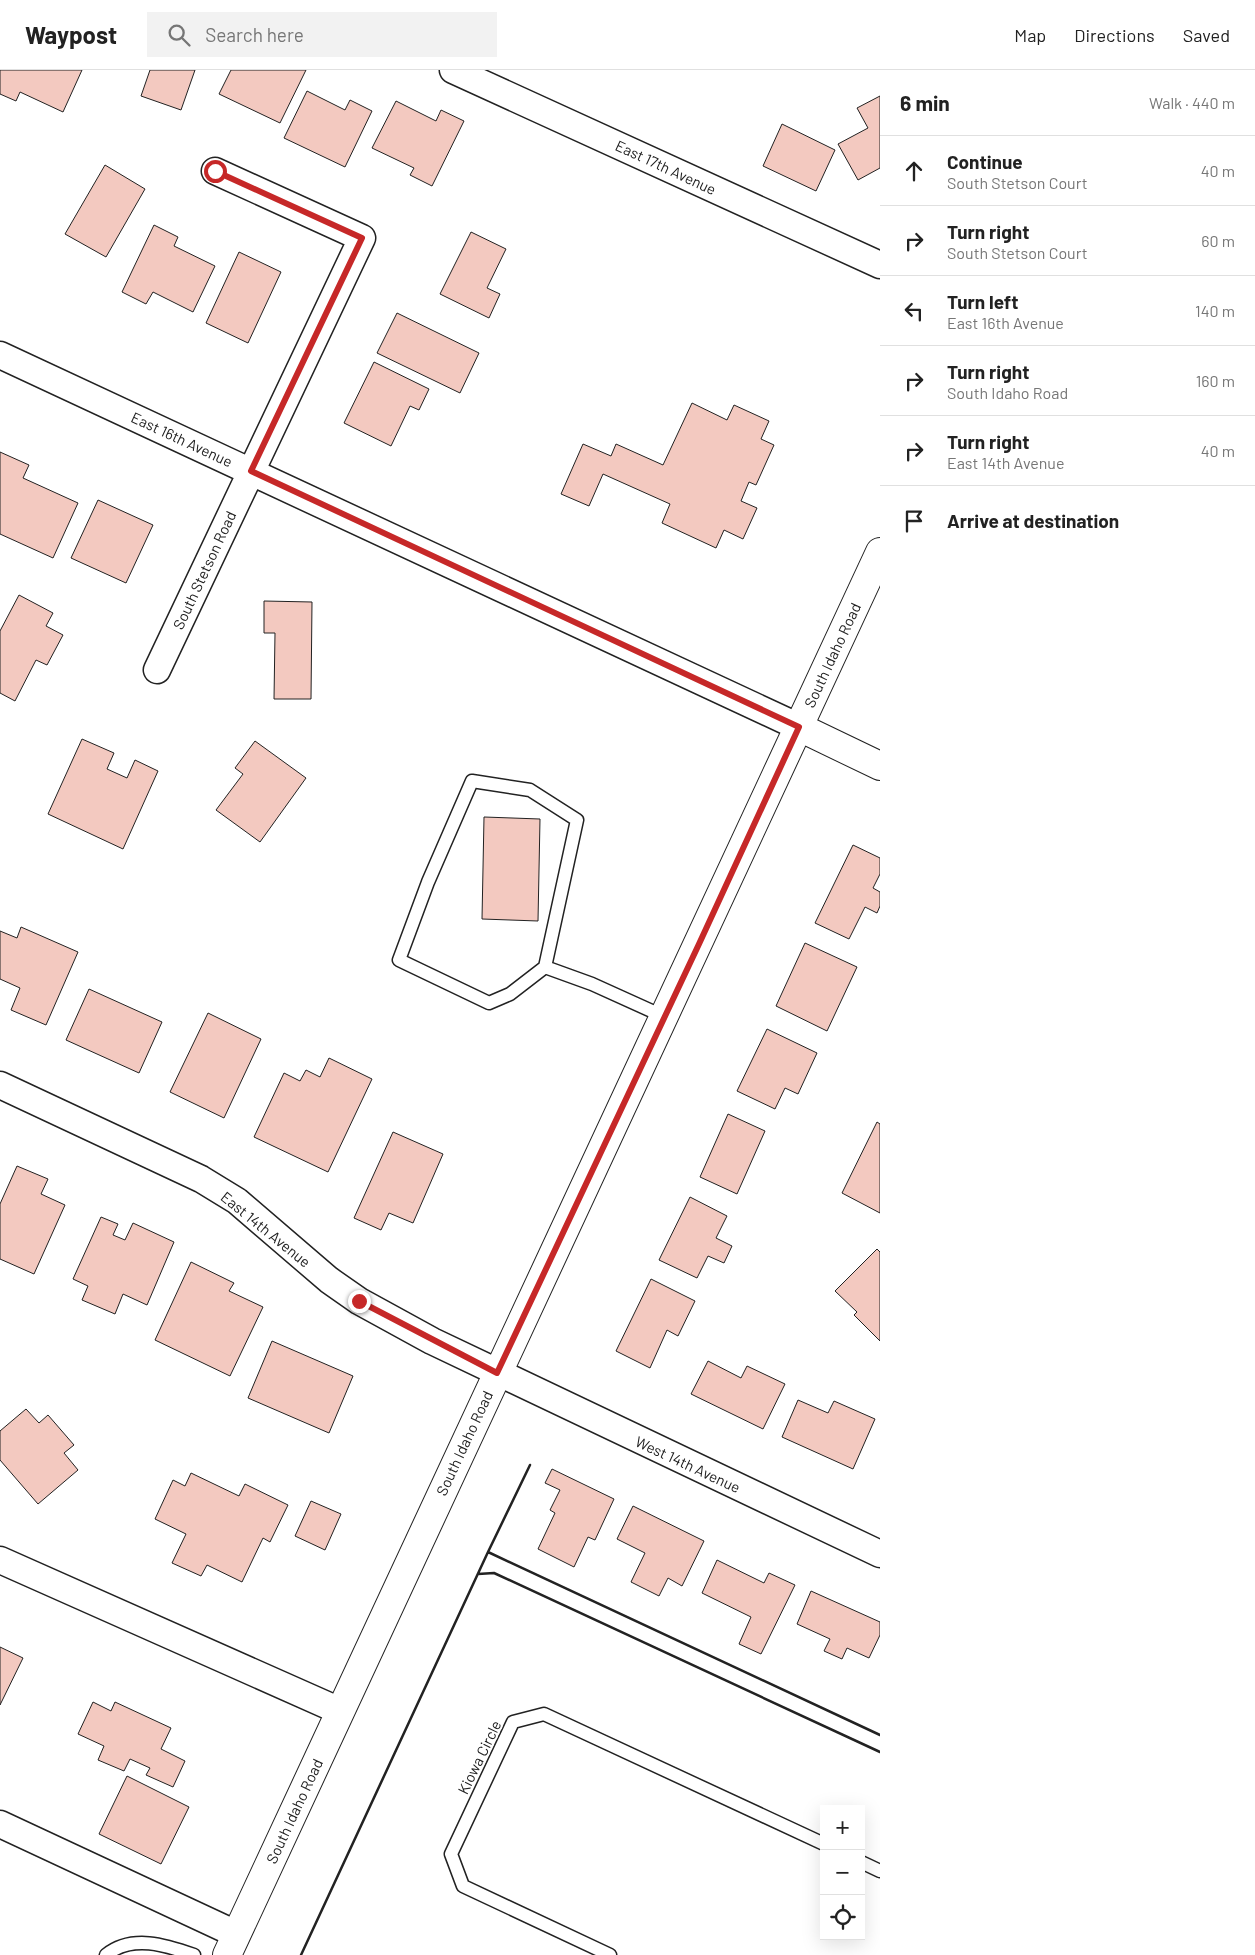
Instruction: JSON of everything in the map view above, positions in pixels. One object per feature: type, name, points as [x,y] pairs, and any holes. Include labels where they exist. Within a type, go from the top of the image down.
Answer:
[{"type":"main road","name":"South Idaho Road","points":[[232,1945],[880,552]]},
{"type":"main road","points":[[799,727],[880,766]]},
{"type":"street","name":"East 17th Avenue","points":[[453,70],[880,265]]},
{"type":"street","name":"South Stetson Road","points":[[157,670],[362,238],[215,171]]},
{"type":"street","name":"East 16th Avenue","points":[[0,355],[799,727]]},
{"type":"street","name":"East 14th Avenue","points":[[0,1086],[202,1179],[237,1201],[329,1280],[359,1301],[497,1373]]},
{"type":"street","name":"West 14th Avenue","points":[[497,1373],[880,1554]]},
{"type":"street","points":[[0,1560],[340,1711]]},
{"type":"street","points":[[0,1824],[232,1945]]},
{"type":"lane","points":[[472,781],[530,790],[577,820],[545,967],[510,994],[489,1003],[399,960],[428,882],[472,781]]},
{"type":"lane","points":[[545,967],[592,984],[665,1017]]},
{"type":"lane","name":"Kiowa Circle","points":[[610,1955],[463,1886],[451,1854],[513,1722],[544,1714],[820,1842]]},
{"type":"lane","points":[[865,1864],[880,1870]]},
{"type":"lane","points":[[106,1955],[113,1950],[134,1943],[164,1945],[194,1955]]},
{"type":"building","points":[[0,70],[82,70],[63,112],[20,92],[16,101],[0,94]]},
{"type":"building","points":[[150,70],[195,70],[181,110],[141,96]]},
{"type":"building","points":[[231,70],[306,70],[280,123],[219,94]]},
{"type":"building","points":[[307,91],[345,110],[350,100],[372,111],[345,167],[284,138]]},
{"type":"building","points":[[880,96],[880,168],[858,180],[838,144],[868,128],[857,108]]},
{"type":"building","points":[[396,101],[436,121],[441,110],[464,121],[432,186],[410,175],[414,168],[372,148]]},
{"type":"building","points":[[782,124],[835,150],[816,191],[763,166]]},
{"type":"building","points":[[105,165],[145,189],[106,257],[65,234]]},
{"type":"building","points":[[154,225],[178,237],[174,246],[215,266],[193,312],[153,292],[146,304],[122,292]]},
{"type":"building","points":[[471,232],[506,249],[487,288],[500,294],[489,318],[440,294]]},
{"type":"building","points":[[239,252],[281,272],[248,343],[206,323]]},
{"type":"building","points":[[397,313],[479,353],[460,393],[377,353]]},
{"type":"building","points":[[374,362],[429,389],[419,410],[410,406],[391,446],[344,423]]},
{"type":"building","points":[[692,403],[727,420],[734,405],[769,421],[761,439],[774,445],[756,485],[749,482],[741,501],[757,508],[743,539],[724,530],[716,548],[662,523],[670,504],[603,474],[589,506],[561,494],[583,444],[611,456],[616,444],[663,465]]},
{"type":"building","points":[[0,452],[29,465],[23,478],[78,503],[53,558],[0,534]]},
{"type":"building","points":[[98,500],[153,525],[126,583],[71,558]]},
{"type":"building","points":[[19,595],[53,613],[46,626],[63,635],[47,665],[36,660],[15,701],[0,693],[0,631]]},
{"type":"building","points":[[264,601],[312,602],[311,699],[274,699],[275,633],[264,633]]},
{"type":"building","points":[[82,739],[114,753],[107,769],[127,778],[135,760],[158,771],[123,849],[48,814]]},
{"type":"building","points":[[255,741],[306,778],[260,842],[216,810],[243,774],[235,768]]},
{"type":"building","points":[[484,817],[540,819],[538,921],[482,919]]},
{"type":"building","points":[[853,845],[880,858],[880,874],[873,888],[880,892],[880,906],[877,913],[865,907],[849,939],[815,923]]},
{"type":"building","points":[[21,927],[78,952],[46,1025],[11,1010],[20,988],[0,979],[0,931],[17,938]]},
{"type":"building","points":[[805,943],[857,967],[827,1031],[776,1006]]},
{"type":"building","points":[[89,989],[162,1022],[139,1073],[66,1040]]},
{"type":"building","points":[[208,1013],[261,1039],[224,1118],[170,1092]]},
{"type":"building","points":[[767,1029],[817,1053],[798,1094],[785,1088],[775,1109],[737,1091]]},
{"type":"building","points":[[329,1058],[372,1079],[328,1172],[254,1137],[284,1073],[300,1081],[306,1070],[320,1077]]},
{"type":"building","points":[[728,1114],[765,1131],[737,1194],[700,1177]]},
{"type":"building","points":[[877,1122],[880,1124],[880,1213],[842,1193]]},
{"type":"building","points":[[393,1132],[443,1154],[413,1223],[389,1213],[381,1230],[354,1218]]},
{"type":"building","points":[[17,1166],[48,1179],[41,1194],[65,1205],[34,1274],[0,1259],[0,1204]]},
{"type":"building","points":[[690,1197],[727,1216],[716,1238],[732,1246],[724,1263],[708,1256],[697,1278],[659,1260]]},
{"type":"building","points":[[101,1217],[118,1224],[113,1235],[125,1240],[133,1223],[174,1242],[147,1305],[123,1294],[115,1314],[82,1300],[88,1286],[73,1279]]},
{"type":"building","points":[[877,1249],[880,1252],[880,1341],[854,1315],[857,1312],[835,1291]]},
{"type":"building","points":[[191,1262],[234,1283],[229,1291],[263,1307],[230,1376],[155,1340]]},
{"type":"building","points":[[651,1279],[695,1301],[678,1336],[667,1330],[650,1368],[616,1351]]},
{"type":"building","points":[[272,1341],[353,1376],[329,1433],[248,1398]]},
{"type":"building","points":[[708,1361],[741,1378],[747,1366],[785,1384],[763,1429],[691,1394]]},
{"type":"building","points":[[798,1400],[828,1413],[834,1401],[875,1419],[853,1469],[782,1437]]},
{"type":"building","points":[[26,1409],[39,1423],[48,1415],[74,1445],[64,1453],[78,1470],[38,1504],[0,1460],[0,1431]]},
{"type":"building","points":[[552,1469],[614,1499],[595,1540],[588,1537],[574,1567],[538,1549],[555,1513],[550,1510],[560,1490],[545,1483]]},
{"type":"building","points":[[191,1473],[239,1496],[245,1484],[288,1505],[270,1542],[263,1538],[242,1582],[207,1565],[201,1576],[172,1563],[186,1534],[155,1519],[173,1480],[185,1486]]},
{"type":"building","points":[[311,1501],[341,1514],[325,1550],[295,1536]]},
{"type":"building","points":[[633,1506],[704,1541],[682,1586],[668,1578],[659,1596],[631,1582],[645,1553],[617,1539]]},
{"type":"building","points":[[717,1560],[764,1583],[769,1573],[795,1585],[761,1654],[739,1644],[751,1617],[702,1593]]},
{"type":"building","points":[[811,1591],[880,1622],[880,1635],[869,1658],[847,1648],[842,1659],[824,1651],[830,1639],[797,1624]]},
{"type":"building","points":[[0,1647],[23,1658],[0,1705]]},
{"type":"building","points":[[93,1702],[111,1711],[115,1702],[171,1728],[161,1749],[185,1761],[173,1787],[146,1775],[150,1768],[130,1759],[124,1771],[98,1760],[104,1746],[78,1734]]},
{"type":"building","points":[[127,1776],[189,1807],[161,1864],[99,1834]]},
{"type":"wall","points":[[530,1465],[488,1552],[880,1735]]},
{"type":"wall","points":[[301,1955],[488,1552]]},
{"type":"wall","points":[[478,1574],[494,1573],[880,1752]]},
{"type":"route","points":[[215,171],[362,238],[251,471],[799,727],[497,1373],[432,1341],[359,1301]]}]
